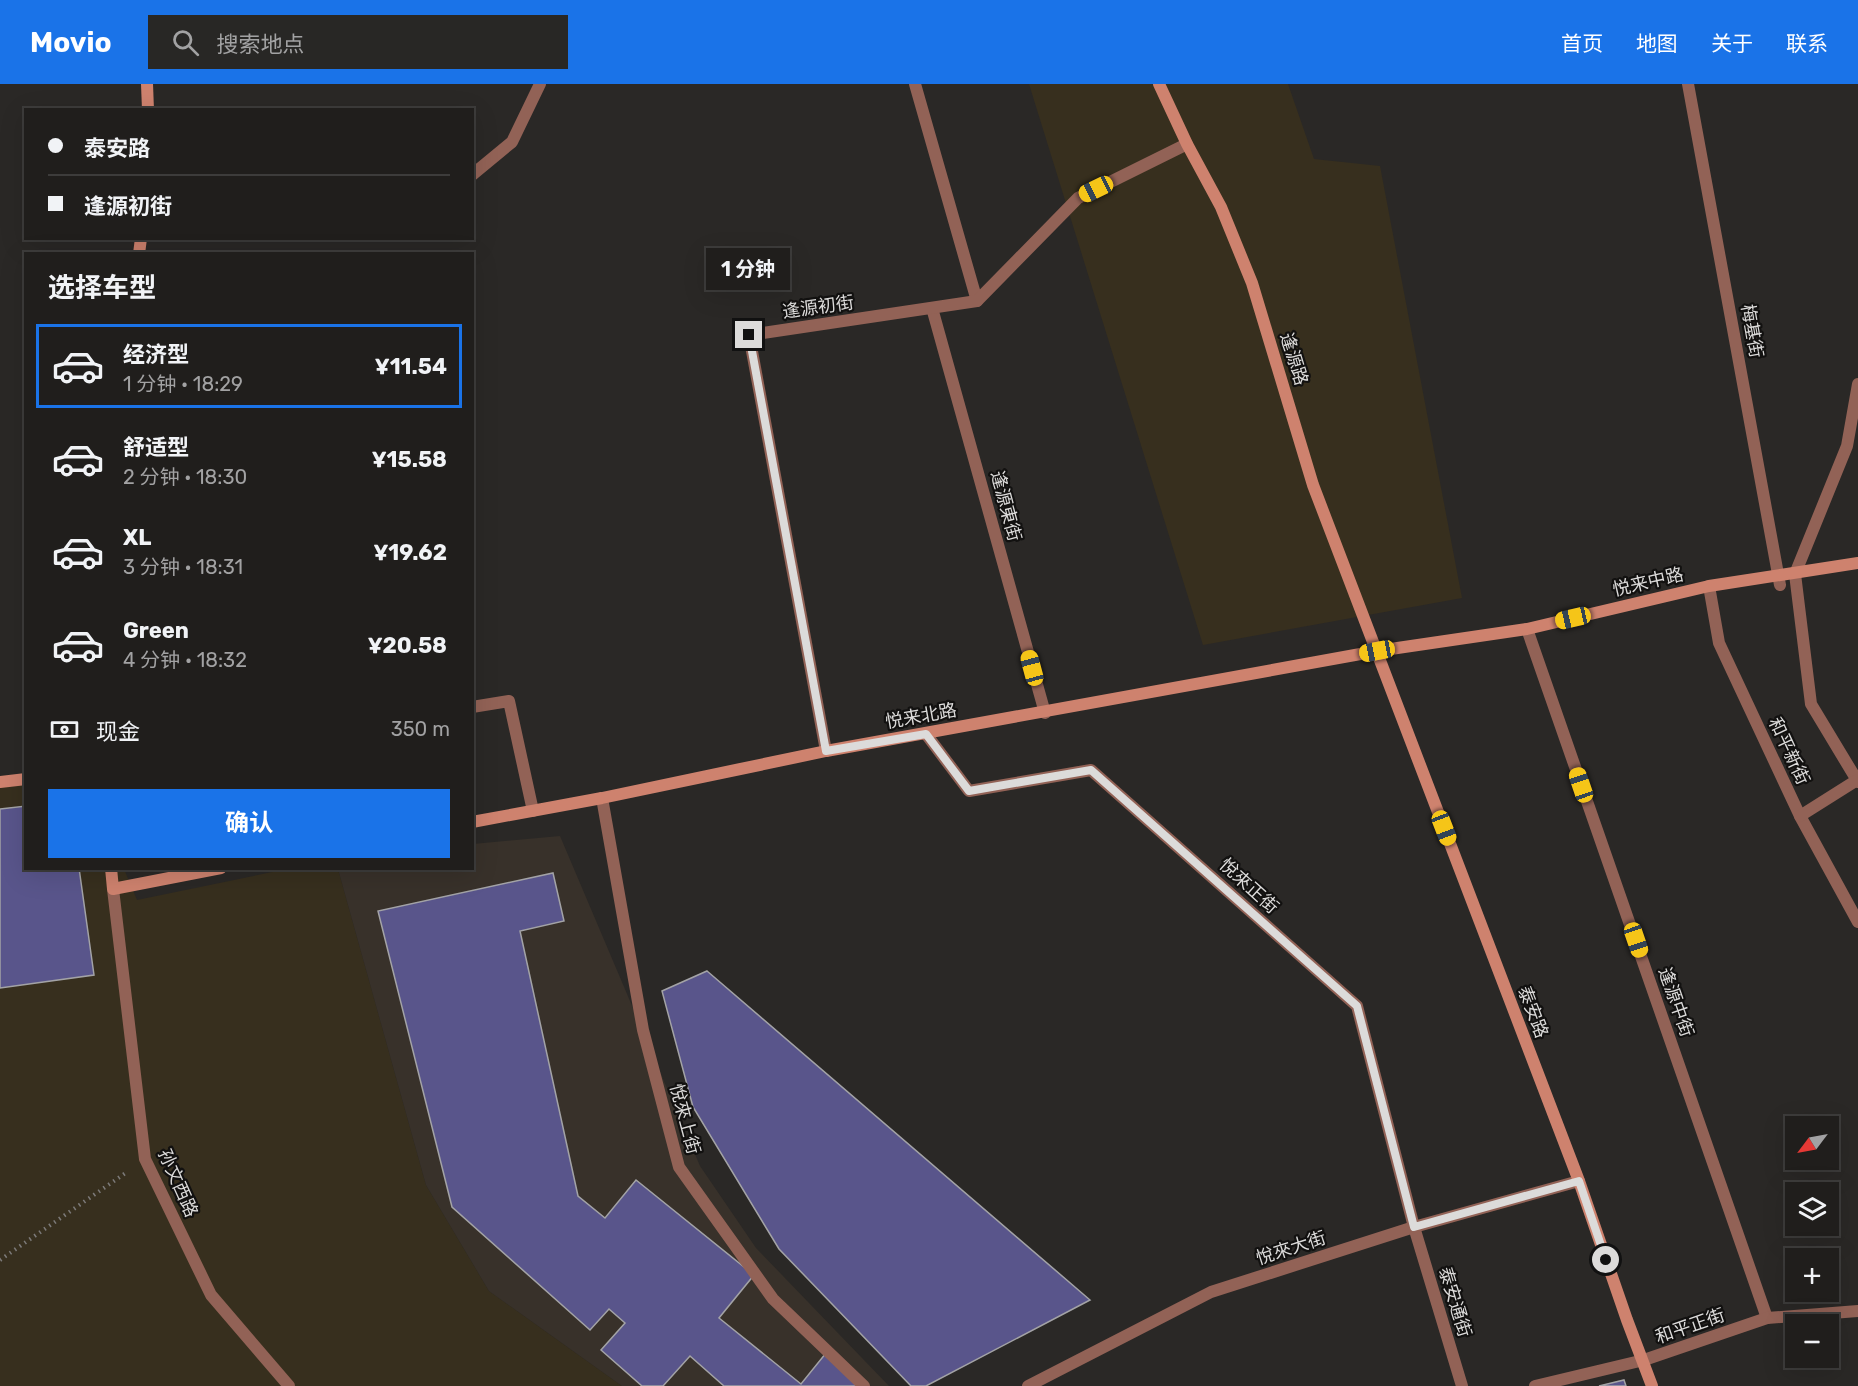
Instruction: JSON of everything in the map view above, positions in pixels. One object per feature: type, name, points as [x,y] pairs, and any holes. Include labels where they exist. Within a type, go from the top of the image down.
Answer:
[{"type":"street","points":[[147,84],[148,108]]},
{"type":"street","points":[[474,173],[512,142],[540,84]]},
{"type":"street","points":[[915,84],[977,301],[1078,198],[1187,144]]},
{"type":"street","name":"逢源路","points":[[1159,84],[1187,144],[1221,207],[1252,283],[1313,485],[1377,651]]},
{"type":"street","name":"梅基街","points":[[1688,84],[1779,581]]},
{"type":"street","name":"逢源初街","points":[[826,751],[749,335],[977,301]]},
{"type":"street","name":"逢源東街","points":[[932,308],[1044,713]]},
{"type":"street","points":[[1800,816],[1857,781],[1811,704],[1796,574],[1847,446],[1858,384]]},
{"type":"street","name":"悦来中路","points":[[1377,651],[1527,629],[1709,586],[1779,581],[1796,574],[1858,563]]},
{"type":"street","name":"和平新街","points":[[1709,586],[1719,643],[1800,816],[1858,922]]},
{"type":"street","name":"逢源中街","points":[[1527,629],[1767,1318]]},
{"type":"street","name":"悦来北路","points":[[474,822],[602,798],[826,751],[1377,651]]},
{"type":"street","name":"泰安路","points":[[1377,651],[1579,1181],[1652,1386]]},
{"type":"street","points":[[474,707],[509,701],[533,811]]},
{"type":"street","name":"悅來正街","points":[[926,734],[969,791],[1091,770],[1357,1006],[1414,1227]]},
{"type":"street","points":[[0,782],[24,779]]},
{"type":"street","name":"悅來上街","points":[[602,798],[643,1030],[679,1167],[773,1299],[864,1386]]},
{"type":"street","points":[[111,870],[112,889],[211,870]]},
{"type":"street","name":"孙文西路","points":[[112,889],[145,1159],[211,1295],[289,1386]]},
{"type":"street","name":"悅來大街","points":[[1028,1386],[1211,1292],[1414,1227],[1579,1181]]},
{"type":"street","name":"泰安通街","points":[[1414,1227],[1462,1386]]},
{"type":"street","name":"和平正街","points":[[1535,1386],[1644,1360],[1767,1318],[1858,1311]]},
{"type":"path","points":[[0,1260],[145,1159]]},
{"type":"shaded area","points":[[1029,84],[1288,84],[1314,159],[1380,166],[1462,598],[1203,645]]},
{"type":"shaded area","points":[[24,783],[24,870],[124,870],[137,900],[282,870],[338,870],[426,1185],[489,1291],[622,1386],[0,1386],[0,785]]},
{"type":"shaded area","points":[[560,836],[700,1166],[756,1248],[889,1386],[622,1386],[489,1291],[426,1185],[338,870],[474,870],[474,844]]},
{"type":"building","points":[[24,806],[24,870],[79,870],[94,975],[0,988],[0,809]]},
{"type":"building","points":[[553,873],[564,921],[520,931],[578,1196],[605,1218],[636,1180],[754,1275],[719,1318],[801,1384],[826,1353],[867,1386],[724,1386],[690,1356],[663,1386],[642,1386],[601,1350],[625,1323],[609,1309],[590,1330],[452,1207],[378,911]]},
{"type":"building","points":[[707,971],[1090,1300],[926,1386],[911,1386],[779,1249],[693,1107],[662,991]]},
{"type":"building","points":[[1624,1380],[1626,1386],[1599,1386]]},
{"type":"route","points":[[749,335],[826,751],[926,734],[969,791],[1091,770],[1357,1006],[1414,1227],[1579,1181],[1606,1260]]}]
